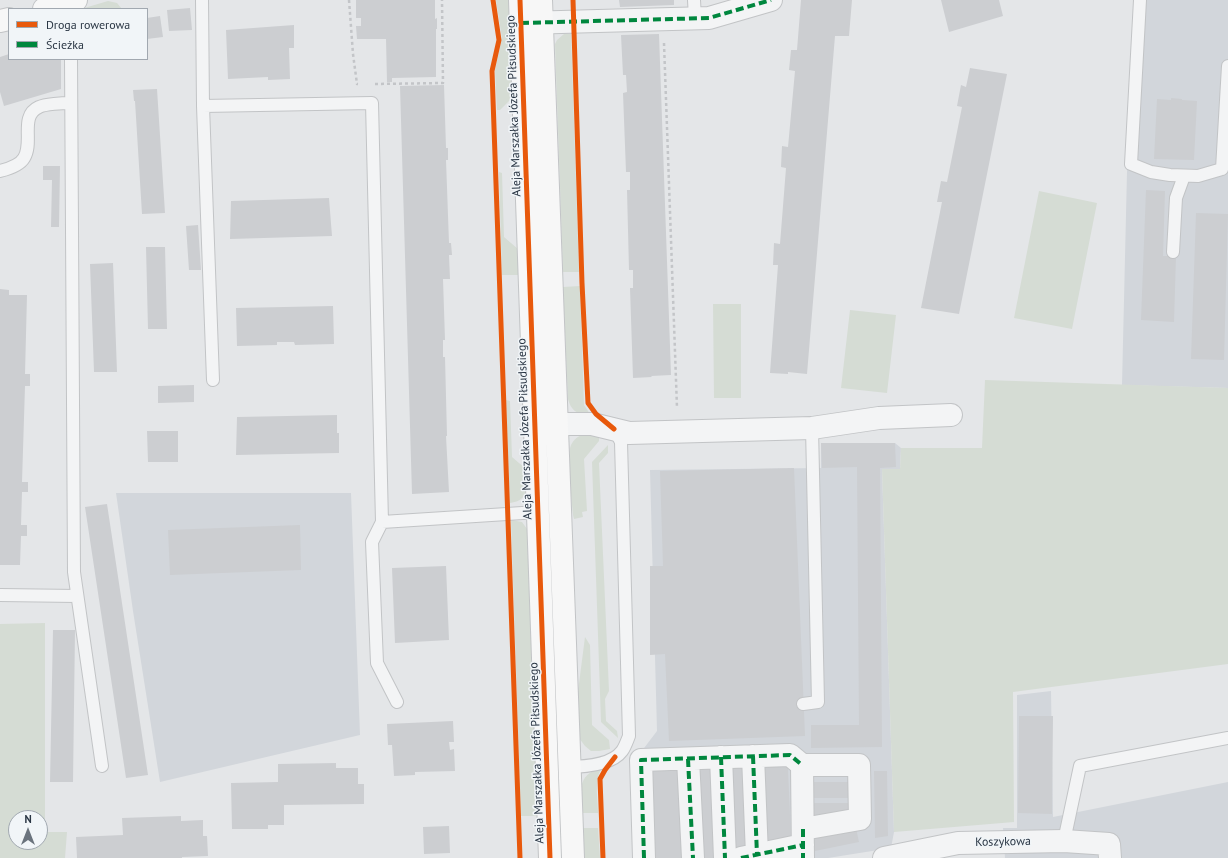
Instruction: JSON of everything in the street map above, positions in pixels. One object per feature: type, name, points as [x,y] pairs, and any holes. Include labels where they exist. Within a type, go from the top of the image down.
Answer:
[{"type":"street","name":"Aleja Marszałka Józefa Piłsudskiego","points":[[520,0],[531,23],[546,424],[569,767],[573,858]]},
{"type":"street","name":"Aleja Marszałka Józefa Piłsudskiego","points":[[531,23],[541,0]]},
{"type":"street","points":[[531,23],[695,9],[709,18],[771,0]]},
{"type":"street","points":[[49,8],[74,3]]},
{"type":"street","points":[[546,424],[592,424],[629,433],[812,428],[879,418],[951,416]]},
{"type":"street","name":"Aleja Marszałka Józefa Piłsudskiego","points":[[546,424],[538,512],[550,858]]},
{"type":"street","points":[[644,858],[641,760],[688,759],[720,757],[753,756],[790,755],[802,765],[859,765],[860,819],[803,844],[749,856],[753,756]]},
{"type":"street","points":[[720,757],[725,858]]},
{"type":"street","points":[[688,759],[693,858]]},
{"type":"street","points":[[802,765],[803,844]]},
{"type":"street","name":"Koszykowa","points":[[884,858],[958,843],[1064,841],[1109,844],[1110,858]]},
{"type":"lane","points":[[202,0],[203,106],[213,380]]},
{"type":"lane","points":[[1140,0],[1131,164],[1151,172],[1170,175],[1198,176],[1225,171],[1228,66]]},
{"type":"lane","points":[[71,60],[70,102],[74,572],[102,766]]},
{"type":"lane","points":[[0,170],[16,165],[24,158],[28,142],[30,115],[40,106],[70,102]]},
{"type":"lane","points":[[203,106],[372,103],[382,522],[372,542],[377,663],[397,702]]},
{"type":"lane","points":[[1173,252],[1176,198],[1184,176]]},
{"type":"lane","points":[[803,704],[818,702],[812,428]]},
{"type":"lane","points":[[548,768],[600,764],[615,757],[622,751],[629,736],[621,442],[614,429]]},
{"type":"lane","points":[[382,522],[538,512]]},
{"type":"lane","points":[[0,595],[77,596]]},
{"type":"lane","points":[[1064,841],[1080,766],[1228,738]]},
{"type":"path","points":[[350,0],[353,54],[357,84],[364,84]]},
{"type":"path","points":[[370,84],[442,83],[442,0]]},
{"type":"path","points":[[664,37],[678,408]]},
{"type":"shaded area","points":[[496,0],[509,0],[513,97],[500,110],[497,110],[495,70],[502,38]]},
{"type":"shaded area","points":[[1137,0],[1228,0],[1228,388],[1122,385],[1127,172]]},
{"type":"shaded area","points":[[108,1],[117,3],[121,8],[84,8]]},
{"type":"shaded area","points":[[564,34],[571,34],[579,272],[563,272],[555,44]]},
{"type":"shaded area","points":[[499,172],[502,173],[504,237],[518,249],[519,275],[502,275]]},
{"type":"shaded area","points":[[1039,191],[1097,203],[1072,329],[1014,318]]},
{"type":"shaded area","points":[[580,286],[584,405],[590,414],[582,414],[573,409],[568,399],[563,287]]},
{"type":"shaded area","points":[[713,304],[741,304],[741,398],[714,398]]},
{"type":"shaded area","points":[[850,310],[896,315],[887,393],[841,388]]},
{"type":"shaded area","points":[[985,380],[1228,388],[1228,664],[1013,692],[1014,822],[894,832],[882,469],[900,469],[901,448],[982,448]]},
{"type":"shaded area","points":[[506,400],[510,401],[512,457],[526,469],[526,491],[521,499],[510,503]]},
{"type":"shaded area","points":[[585,434],[599,435],[599,441],[584,459],[587,511],[582,512],[583,517],[574,519],[570,479],[570,451],[571,445],[575,439]]},
{"type":"shaded area","points":[[821,443],[895,443],[901,448],[900,469],[882,469],[894,832],[891,848],[828,858],[641,858],[638,756],[657,731],[650,470],[821,468]]},
{"type":"shaded area","points":[[608,445],[608,453],[599,463],[609,691],[605,699],[606,721],[617,731],[618,738],[601,722],[592,462]]},
{"type":"shaded area","points":[[116,493],[351,493],[360,735],[160,782]]},
{"type":"shaded area","points":[[511,520],[522,522],[527,529],[537,816],[521,816]]},
{"type":"shaded area","points":[[45,623],[45,810],[8,810],[8,850],[48,850],[48,832],[67,832],[65,858],[0,858],[0,624]]},
{"type":"shaded area","points":[[585,637],[590,645],[592,725],[609,740],[610,749],[599,751],[591,751],[579,738],[577,699]]},
{"type":"shaded area","points":[[1051,691],[1053,817],[1228,782],[1228,858],[1005,858],[1003,828],[1017,828],[1017,695]]},
{"type":"shaded area","points":[[601,769],[597,785],[598,813],[581,813],[581,792],[584,780],[587,775],[593,771]]},
{"type":"shaded area","points":[[582,828],[598,828],[600,858],[583,858]]},
{"type":"building","points":[[356,0],[435,0],[435,19],[437,18],[436,77],[392,78],[392,82],[387,82],[386,39],[357,39],[356,26],[361,26],[361,18],[356,18]]},
{"type":"building","points":[[619,0],[674,0],[674,5],[620,7]]},
{"type":"building","points":[[801,0],[852,0],[849,36],[835,36],[807,374],[788,372],[788,374],[770,373],[778,265],[773,265],[774,243],[780,244],[786,168],[781,167],[782,146],[788,147],[795,71],[789,70],[791,50],[797,50]]},
{"type":"building","points":[[941,0],[999,0],[1003,16],[949,32]]},
{"type":"building","points":[[190,8],[192,30],[169,31],[167,10]]},
{"type":"building","points":[[160,16],[163,37],[148,39],[148,18]]},
{"type":"building","points":[[294,25],[294,48],[289,48],[290,79],[268,80],[268,77],[228,79],[226,30]]},
{"type":"building","points":[[659,34],[671,375],[633,378],[630,288],[633,288],[633,270],[629,270],[627,190],[630,190],[630,172],[626,172],[623,93],[627,92],[626,75],[623,75],[621,35]]},
{"type":"building","points":[[8,54],[8,60],[61,60],[61,89],[4,106],[0,92],[0,57]]},
{"type":"building","points":[[970,68],[1007,74],[959,314],[921,308],[942,202],[937,202],[941,181],[947,182],[962,107],[957,106],[961,85],[966,87]]},
{"type":"building","points":[[444,85],[446,148],[448,148],[448,160],[446,160],[449,243],[451,243],[452,255],[449,255],[450,279],[443,279],[445,340],[443,340],[443,357],[445,357],[446,436],[449,492],[412,494],[400,86]]},
{"type":"building","points":[[157,89],[165,213],[142,214],[133,90]]},
{"type":"building","points":[[1171,98],[1197,101],[1194,160],[1154,159],[1157,99],[1171,100]]},
{"type":"building","points":[[43,166],[60,166],[59,227],[51,227],[52,180],[43,180]]},
{"type":"building","points":[[1146,190],[1165,191],[1163,256],[1176,256],[1174,322],[1141,320]]},
{"type":"building","points":[[329,198],[332,236],[230,239],[231,201]]},
{"type":"building","points":[[1196,213],[1228,214],[1224,360],[1191,359]]},
{"type":"building","points":[[198,225],[201,270],[189,270],[186,226]]},
{"type":"building","points":[[146,247],[165,247],[167,329],[148,329]]},
{"type":"building","points":[[113,263],[117,372],[94,372],[90,264]]},
{"type":"building","points":[[0,289],[9,290],[9,295],[27,295],[25,374],[30,374],[30,386],[25,386],[22,482],[28,482],[28,492],[22,492],[21,525],[27,525],[27,536],[21,536],[20,565],[0,565]]},
{"type":"building","points":[[333,306],[334,344],[295,345],[294,342],[277,342],[277,345],[237,346],[236,308]]},
{"type":"building","points":[[194,385],[194,402],[158,403],[158,386]]},
{"type":"building","points":[[337,415],[339,453],[236,455],[237,417]]},
{"type":"building","points":[[147,431],[178,431],[178,462],[148,462]]},
{"type":"building","points":[[821,443],[895,443],[896,467],[880,468],[882,747],[811,748],[811,725],[859,725],[857,467],[822,468]]},
{"type":"building","points":[[794,468],[805,736],[669,741],[665,654],[650,655],[650,566],[663,566],[660,471]]},
{"type":"building","points":[[107,504],[148,775],[126,778],[85,507]]},
{"type":"building","points":[[300,525],[301,570],[170,575],[168,530]]},
{"type":"building","points":[[446,566],[449,640],[395,643],[392,568]]},
{"type":"building","points":[[53,630],[75,630],[73,782],[50,782]]},
{"type":"building","points":[[1019,716],[1053,716],[1052,814],[1018,813]]},
{"type":"building","points":[[453,721],[454,742],[449,742],[450,750],[454,749],[455,771],[415,772],[415,775],[394,776],[392,745],[388,745],[387,724]]},
{"type":"building","points":[[787,747],[791,837],[746,858],[650,858],[646,753]]},
{"type":"building","points":[[336,763],[336,768],[358,768],[358,784],[364,784],[364,804],[284,805],[284,825],[268,825],[268,829],[232,829],[231,783],[278,782],[278,764]]},
{"type":"building","points":[[874,771],[887,771],[888,836],[875,838]]},
{"type":"building","points":[[811,782],[850,782],[850,798],[811,798]]},
{"type":"building","points":[[811,803],[850,803],[850,818],[811,818]]},
{"type":"building","points":[[181,816],[181,821],[203,820],[203,836],[207,836],[208,856],[182,858],[77,858],[76,837],[123,835],[122,818]]},
{"type":"building","points":[[449,826],[450,853],[424,854],[423,827]]},
{"type":"building","points":[[856,828],[859,842],[815,851],[812,837]]},
{"type":"marked path","points":[[521,23],[709,18],[771,0]]},
{"type":"marked path","points":[[644,858],[641,760],[790,755],[802,765]]},
{"type":"marked path","points":[[753,756],[757,855]]},
{"type":"marked path","points":[[721,757],[725,858]]},
{"type":"marked path","points":[[688,759],[693,858]]},
{"type":"marked path","points":[[803,829],[803,858]]},
{"type":"marked path","points":[[741,858],[803,845]]},
{"type":"cycle path","points":[[493,0],[499,40],[492,71],[520,858]]},
{"type":"cycle path","points":[[520,0],[550,858]]},
{"type":"cycle path","points":[[573,0],[582,283],[588,403],[596,414],[614,429]]},
{"type":"cycle path","points":[[603,858],[600,779],[615,757]]}]
